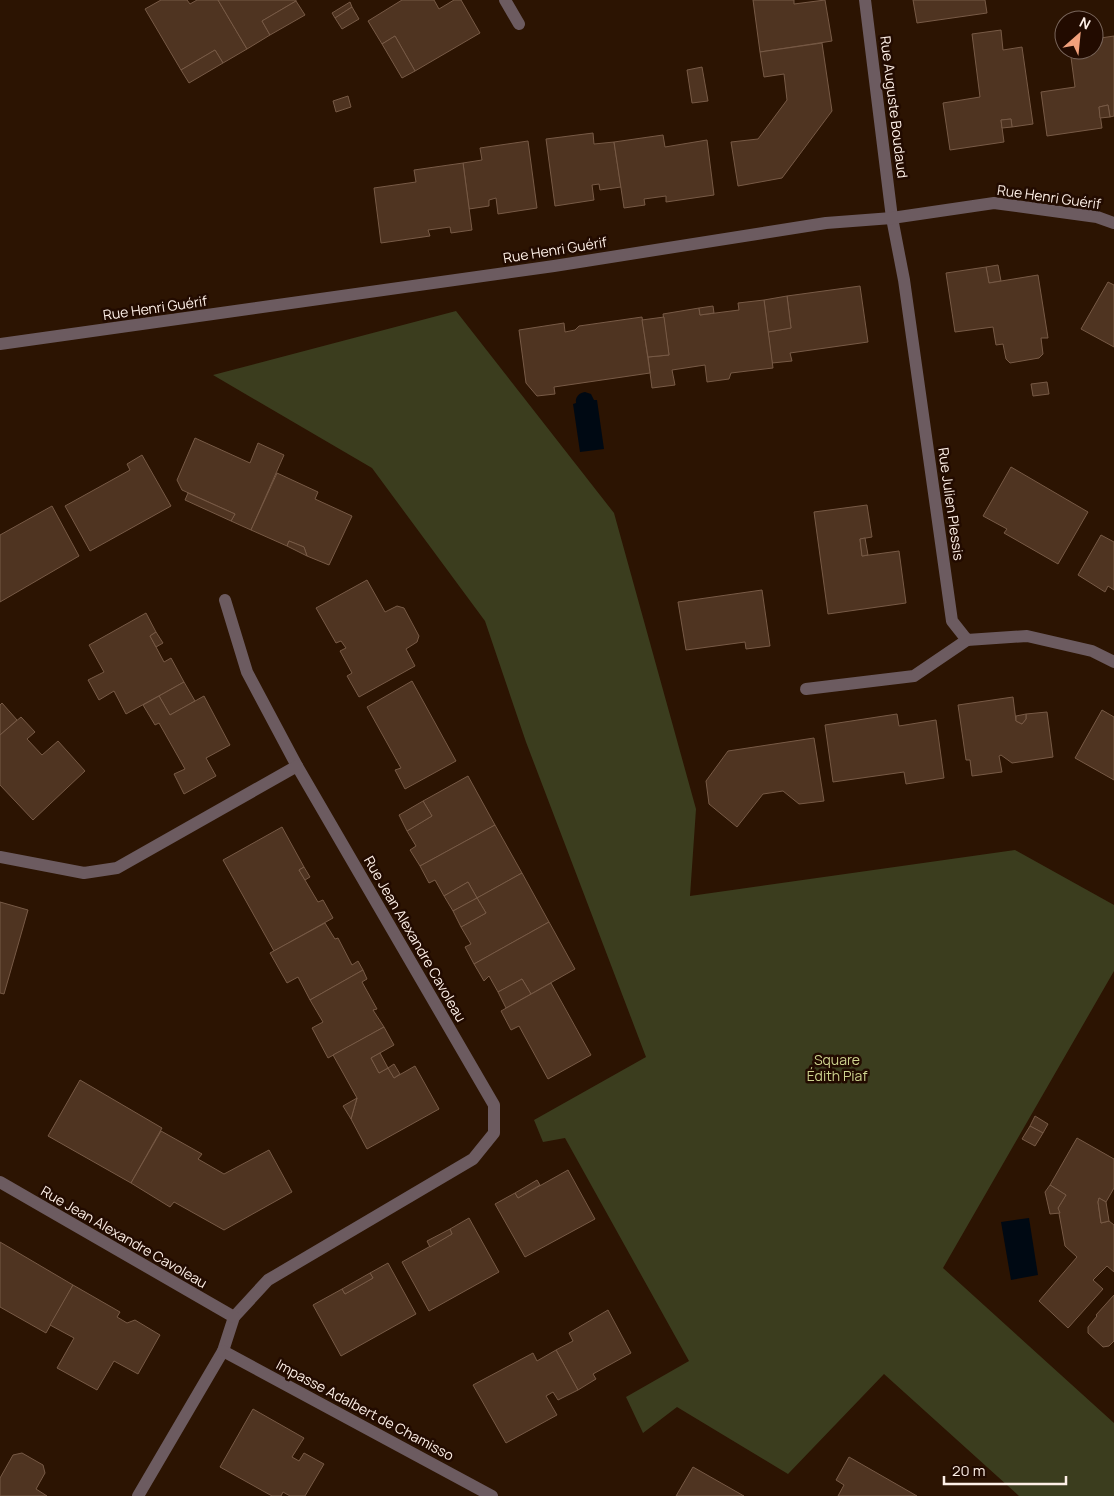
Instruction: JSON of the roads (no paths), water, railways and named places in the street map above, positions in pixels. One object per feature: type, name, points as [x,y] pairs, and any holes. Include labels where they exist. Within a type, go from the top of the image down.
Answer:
[{"type":"street","points":[[505,0],[519,24]]},
{"type":"street","name":"Rue Auguste Boudaud","points":[[865,0],[892,218]]},
{"type":"street","name":"Rue Henri Guérif","points":[[0,344],[554,266],[826,223],[892,218],[994,203],[1097,217],[1114,224]]},
{"type":"street","name":"Rue Julien Plessis","points":[[892,218],[906,290],[952,621],[967,640]]},
{"type":"street","name":"Rue Jean Alexandre Cavoleau","points":[[138,1496],[223,1350],[234,1317],[268,1280],[472,1158],[494,1133],[494,1105],[297,766],[247,672],[225,600]]},
{"type":"street","points":[[806,689],[914,676],[967,640],[1027,636],[1092,651],[1114,662]]},
{"type":"street","points":[[0,857],[84,873],[117,868],[297,766]]},
{"type":"street","name":"Rue Jean Alexandre Cavoleau","points":[[0,1182],[234,1317]]},
{"type":"street","name":"Impasse Adalbert de Chamisso","points":[[223,1350],[492,1496]]},
{"type":"park label","name":"Square Édith Piaf","points":[[837,1068]]}]
